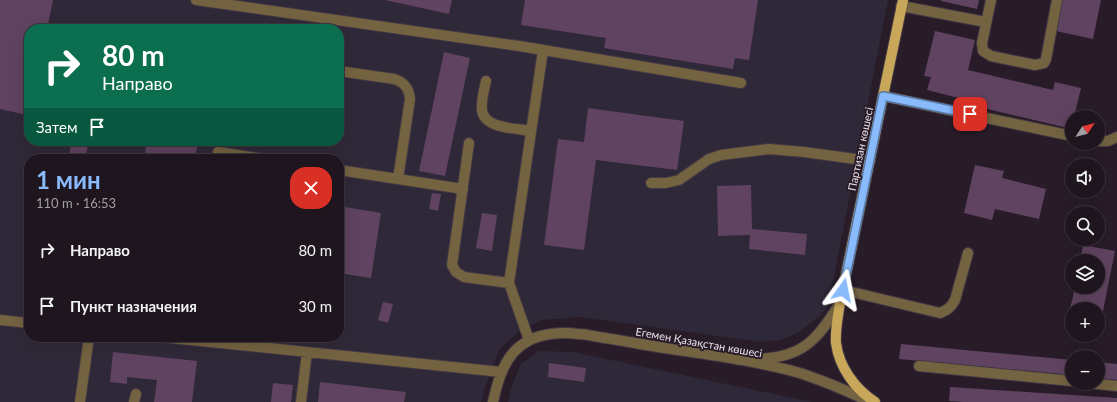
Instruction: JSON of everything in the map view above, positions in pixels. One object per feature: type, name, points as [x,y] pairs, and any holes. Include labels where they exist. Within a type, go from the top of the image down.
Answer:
[{"type":"main road","name":"Партизан көшесі","points":[[875,402],[863,393],[852,381],[843,366],[836,344],[836,332],[840,303],[902,3]]},
{"type":"street","points":[[196,0],[543,50],[741,83]]},
{"type":"street","points":[[991,0],[982,42],[983,51],[986,54],[1035,65],[1044,63],[1057,0]]},
{"type":"street","points":[[902,3],[986,22]]},
{"type":"street","points":[[529,340],[508,283],[543,50]]},
{"type":"street","points":[[344,72],[394,79],[405,85],[409,91],[410,99],[398,179]]},
{"type":"street","points":[[486,81],[482,109],[483,115],[488,121],[493,125],[531,131]]},
{"type":"street","points":[[883,96],[1065,135]]},
{"type":"street","points":[[1105,141],[1117,137]]},
{"type":"street","points":[[469,143],[452,266],[456,272],[464,277],[508,283]]},
{"type":"street","points":[[651,183],[666,184],[679,180],[709,159],[722,155],[769,149],[870,161]]},
{"type":"street","points":[[218,152],[231,154]]},
{"type":"street","points":[[344,171],[463,188]]},
{"type":"street","points":[[843,290],[940,313],[952,306],[955,300],[968,253]]},
{"type":"street","points":[[732,359],[762,359],[782,356],[800,350],[815,338],[828,323],[840,303]]},
{"type":"street","points":[[0,320],[24,322]]},
{"type":"street","name":"Егемен Қазақстан көшесі","points":[[493,402],[501,372],[508,359],[520,346],[529,340],[552,334],[578,334],[732,359],[801,374],[831,384],[870,402]]},
{"type":"street","points":[[80,402],[88,342]]},
{"type":"street","points":[[209,342],[501,372]]},
{"type":"street","points":[[301,402],[307,352]]},
{"type":"street","points":[[919,366],[1065,380]]},
{"type":"street","points":[[1105,385],[1117,386]]},
{"type":"shaded area","points":[[0,0],[888,0],[828,307],[818,317],[796,334],[780,340],[760,342],[581,317],[542,320],[518,332],[499,350],[481,402],[0,402]]},
{"type":"shaded area","points":[[539,351],[573,352],[812,402],[508,402],[520,365]]},
{"type":"building","points":[[0,0],[53,0],[48,24],[24,24],[24,114],[0,109]]},
{"type":"building","points":[[385,0],[452,0],[449,14]]},
{"type":"building","points":[[525,0],[758,0],[749,60],[735,58],[733,69],[604,48],[606,38],[521,25]]},
{"type":"building","points":[[941,0],[979,0],[977,9]]},
{"type":"building","points":[[1062,0],[1101,0],[1093,39],[1056,31]]},
{"type":"building","points":[[935,31],[975,40],[968,70],[1053,90],[1055,82],[1081,88],[1076,110],[1065,110],[1065,127],[958,102],[959,98],[927,90],[931,77],[924,76]]},
{"type":"building","points":[[444,52],[470,58],[445,176],[419,171]]},
{"type":"building","points":[[588,108],[684,121],[677,170],[596,160],[584,250],[544,245],[558,139],[584,142]]},
{"type":"building","points":[[71,146],[88,146],[86,154],[69,154]]},
{"type":"building","points":[[146,146],[197,146],[196,154],[145,154]]},
{"type":"building","points":[[975,165],[1004,171],[1002,178],[1046,189],[1039,219],[995,209],[992,220],[964,213]]},
{"type":"building","points":[[751,185],[752,229],[807,234],[805,255],[749,249],[750,235],[718,236],[717,186]]},
{"type":"building","points":[[432,193],[441,194],[438,211],[429,209]]},
{"type":"building","points":[[344,207],[381,213],[371,278],[344,274]]},
{"type":"building","points":[[482,213],[497,215],[492,251],[476,248]]},
{"type":"building","points":[[1083,246],[1115,251],[1105,302],[1072,302],[1073,294],[1105,294],[1105,254],[1081,254]]},
{"type":"building","points":[[383,302],[393,304],[388,323],[378,320]]},
{"type":"building","points":[[901,344],[1065,359],[1065,374],[899,359]]},
{"type":"building","points":[[113,352],[197,361],[192,402],[154,402],[157,380],[127,377],[127,384],[110,382]]},
{"type":"building","points":[[549,363],[586,368],[584,382],[548,377]]},
{"type":"building","points":[[1105,363],[1117,364],[1117,380],[1105,379]]},
{"type":"building","points":[[320,382],[406,392],[404,402],[318,402]]},
{"type":"building","points":[[273,383],[293,385],[291,402],[271,402]]},
{"type":"building","points":[[950,387],[1117,398],[1117,402],[949,401]]},
{"type":"route","points":[[843,290],[883,96],[970,114]]}]
